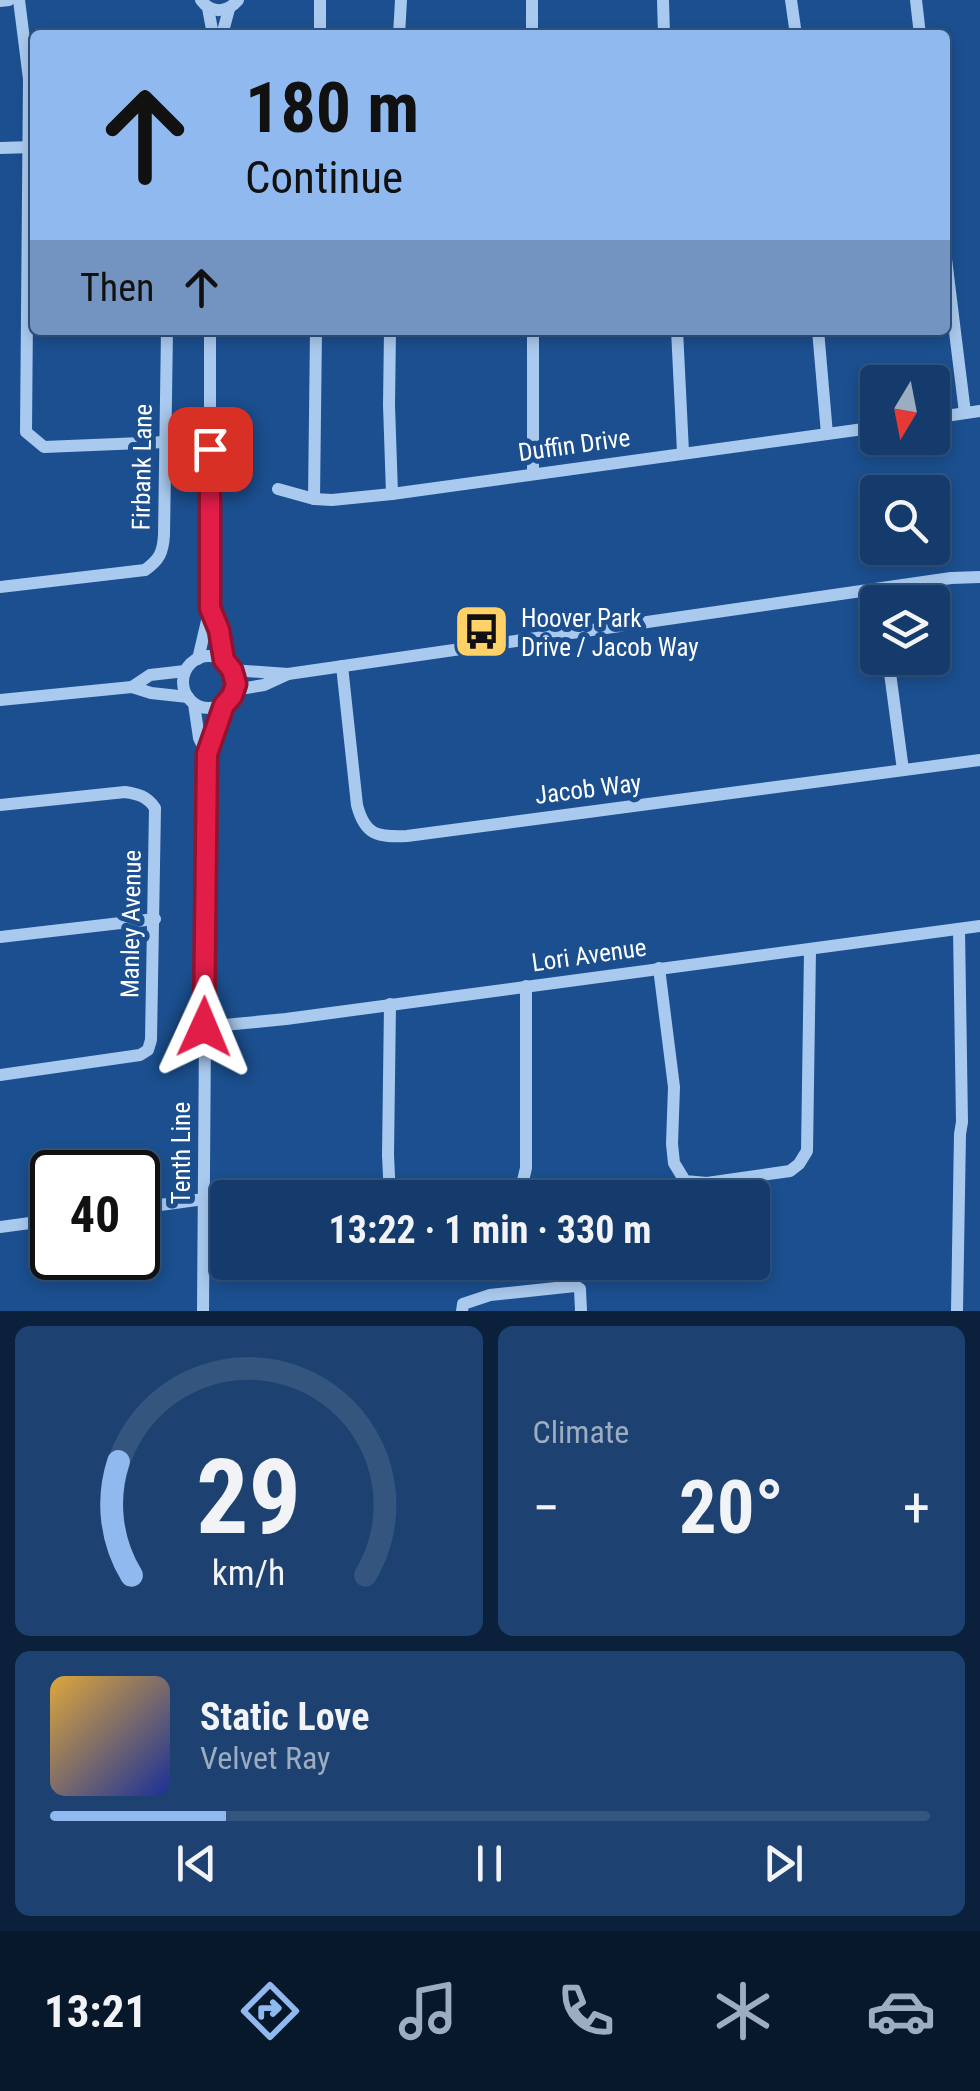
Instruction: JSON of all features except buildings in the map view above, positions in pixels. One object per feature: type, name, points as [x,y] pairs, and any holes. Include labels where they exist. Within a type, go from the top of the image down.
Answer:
[{"type":"street","points":[[0,1],[9,0]]},
{"type":"street","points":[[19,0],[30,78]]},
{"type":"street","points":[[201,2],[214,10],[248,0]]},
{"type":"street","points":[[320,0],[320,30]]},
{"type":"street","points":[[399,30],[400,0]]},
{"type":"street","points":[[532,0],[532,30]]},
{"type":"street","points":[[663,0],[664,30]]},
{"type":"street","points":[[791,0],[795,30]]},
{"type":"street","points":[[916,0],[919,30]]},
{"type":"street","points":[[201,2],[211,30]]},
{"type":"street","points":[[224,30],[234,5]]},
{"type":"street","points":[[0,148],[30,147]]},
{"type":"street","points":[[30,242],[26,432],[44,447],[166,442]]},
{"type":"street","points":[[950,294],[964,413]]},
{"type":"street","name":"Firbank Lane","points":[[0,586],[144,570],[158,560],[164,534],[167,335]]},
{"type":"street","points":[[191,700],[183,680],[198,659],[210,608],[210,335]]},
{"type":"street","points":[[314,499],[316,335]]},
{"type":"street","points":[[390,335],[392,494]]},
{"type":"street","points":[[533,335],[533,474]]},
{"type":"street","points":[[678,335],[683,452]]},
{"type":"street","points":[[818,335],[826,434]]},
{"type":"street","points":[[950,415],[980,411]]},
{"type":"street","name":"Duffin Drive","points":[[278,488],[332,500],[392,494],[860,429]]},
{"type":"street","points":[[923,585],[951,578],[980,577]]},
{"type":"street","points":[[234,690],[264,685],[288,674],[342,666],[860,599]]},
{"type":"street","points":[[0,700],[132,687],[191,700],[208,708],[224,705],[234,690],[235,677],[210,608]]},
{"type":"street","points":[[198,659],[216,657],[228,665],[288,674]]},
{"type":"street","name":"Jacob Way","points":[[342,666],[357,806],[364,826],[380,836],[406,836],[980,760]]},
{"type":"street","points":[[132,687],[150,675],[186,671]]},
{"type":"street","points":[[890,675],[903,770]]},
{"type":"street","name":"Tenth Line","points":[[191,700],[199,738],[207,754]]},
{"type":"street","name":"Tenth Line","points":[[203,1311],[207,754],[224,705]]},
{"type":"street","name":"Manley Avenue","points":[[0,805],[125,792],[140,794],[155,808],[155,919],[148,1050],[140,1055],[0,1075]]},
{"type":"street","points":[[0,937],[155,919]]},
{"type":"street","name":"Lori Avenue","points":[[204,1027],[980,926]]},
{"type":"street","points":[[957,1311],[962,1122],[960,929]]},
{"type":"street","points":[[658,968],[674,1087],[674,1163],[686,1181],[724,1181],[790,1172],[807,1151],[810,950]]},
{"type":"street","points":[[523,1180],[526,986]]},
{"type":"street","points":[[389,1180],[390,1004]]},
{"type":"street","points":[[160,1205],[204,1199]]},
{"type":"street","points":[[0,1228],[30,1223]]},
{"type":"street","points":[[462,1311],[463,1304],[490,1295],[574,1286],[580,1289],[581,1311]]},
{"type":"place","name":"Hoover Park Drive / Jacob Way","points":[[482,632]]},
{"type":"route","points":[[204,1027],[207,754],[224,705],[236,684],[224,660],[210,608],[210,449]]}]
